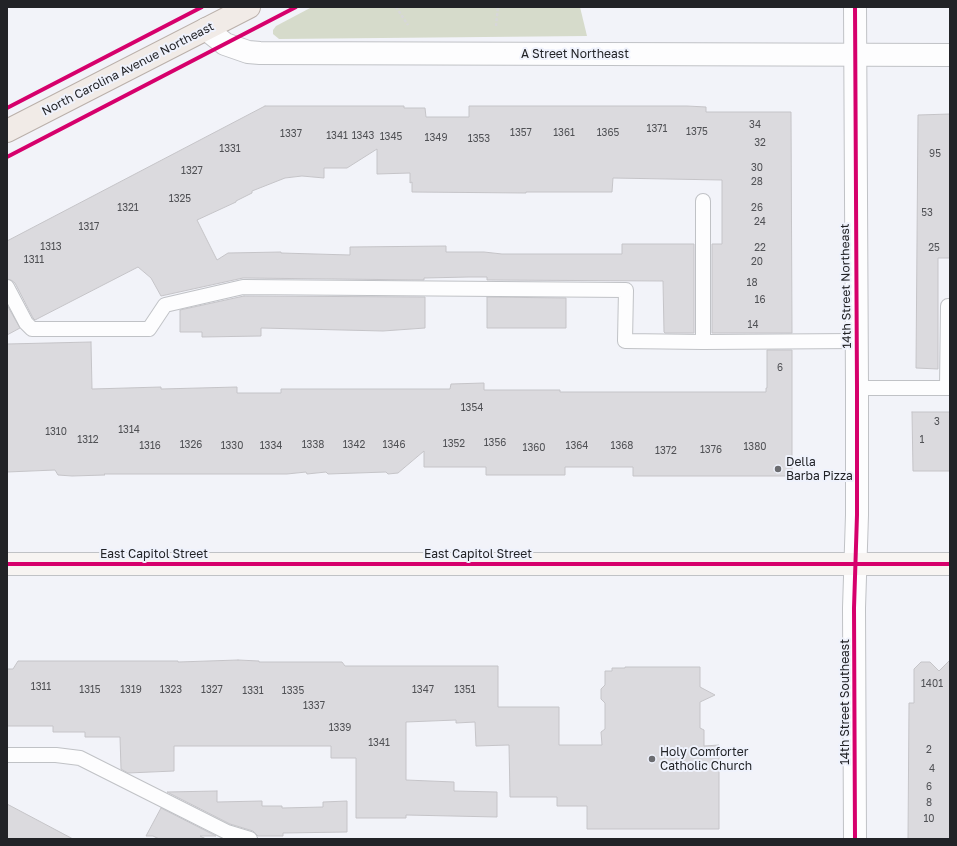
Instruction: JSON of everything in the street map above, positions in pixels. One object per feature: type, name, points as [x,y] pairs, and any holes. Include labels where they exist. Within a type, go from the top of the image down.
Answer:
[{"type":"main road","name":"North Carolina Avenue Northeast","points":[[7,131],[249,7]]},
{"type":"main road","name":"East Capitol Street","points":[[7,564],[950,564]]},
{"type":"street","name":"14th Street Northeast","points":[[854,7],[857,388],[857,515],[855,564]]},
{"type":"street","name":"A Street Northeast","points":[[206,29],[225,44],[248,52],[260,53],[950,55]]},
{"type":"street","name":"14th Street Southeast","points":[[855,564],[855,839]]},
{"type":"lane","points":[[702,342],[703,201]]},
{"type":"lane","points":[[7,287],[26,323],[32,329],[149,329],[165,305],[243,287],[626,290],[626,341],[856,341]]},
{"type":"lane","points":[[857,388],[949,388],[948,306],[950,306]]},
{"type":"lane","points":[[7,755],[56,755],[80,758],[227,832],[250,839]]},
{"type":"path","points":[[396,7],[408,25]]},
{"type":"path","points":[[496,26],[498,7]]},
{"type":"green space","points":[[312,7],[580,7],[587,36],[279,39],[273,34],[273,30],[276,26]]},
{"type":"building","points":[[265,106],[404,106],[404,108],[425,108],[426,117],[469,117],[469,106],[687,106],[706,107],[706,112],[791,112],[792,333],[712,333],[712,244],[722,244],[722,180],[613,178],[612,192],[412,192],[410,173],[377,174],[377,149],[347,168],[324,168],[324,178],[302,176],[285,178],[252,191],[252,193],[236,202],[197,220],[217,260],[228,253],[281,252],[350,255],[350,247],[446,246],[446,252],[484,252],[502,254],[622,254],[622,244],[694,244],[694,333],[664,332],[663,281],[487,280],[487,277],[424,278],[424,280],[243,278],[161,296],[151,278],[138,267],[35,320],[33,318],[15,283],[7,279],[7,241]]},
{"type":"building","points":[[950,114],[950,258],[938,258],[938,369],[916,368],[918,115]]},
{"type":"building","points":[[244,296],[425,297],[425,328],[383,331],[261,328],[261,336],[202,337],[202,332],[180,332],[180,310]]},
{"type":"building","points":[[487,297],[566,298],[566,328],[487,328]]},
{"type":"building","points":[[7,305],[20,328],[7,335]]},
{"type":"building","points":[[91,342],[92,389],[237,387],[237,393],[281,393],[281,389],[450,389],[451,384],[484,383],[484,390],[560,390],[560,392],[766,392],[767,350],[792,350],[792,470],[790,470],[790,476],[633,476],[633,467],[565,467],[565,475],[486,475],[486,467],[424,467],[424,451],[398,473],[388,474],[386,472],[328,474],[326,472],[307,474],[306,472],[287,474],[104,474],[105,475],[72,476],[58,475],[55,470],[7,472],[7,344]]},
{"type":"building","points":[[912,412],[950,412],[950,471],[913,471]]},
{"type":"building","points":[[238,660],[259,662],[342,662],[345,666],[498,666],[498,707],[559,707],[559,745],[602,745],[601,732],[605,729],[605,703],[601,699],[601,689],[605,685],[605,671],[612,671],[612,668],[625,667],[700,667],[700,687],[715,695],[700,702],[700,728],[704,730],[704,746],[719,745],[719,829],[587,829],[587,806],[557,806],[557,797],[510,797],[509,745],[476,746],[475,722],[456,723],[456,720],[406,722],[406,780],[454,782],[454,791],[497,792],[497,817],[406,815],[406,818],[356,818],[356,758],[331,758],[331,746],[174,746],[174,771],[128,773],[121,769],[120,737],[85,737],[85,732],[53,732],[53,726],[7,726],[7,669],[13,669],[18,661],[178,662]]},
{"type":"building","points":[[950,660],[950,839],[908,839],[909,703],[914,703],[914,669],[921,662],[930,662],[939,671]]},
{"type":"building","points":[[217,791],[217,802],[262,801],[262,806],[282,806],[282,808],[323,807],[323,802],[347,801],[347,832],[283,833],[283,836],[258,836],[253,831],[230,824],[167,792]]},
{"type":"building","points":[[7,804],[73,839],[7,839]]},
{"type":"building","points":[[161,808],[216,836],[200,836],[206,839],[159,839],[153,836],[146,836]]},
{"type":"cycle path","points":[[7,108],[202,7]]},
{"type":"cycle path","points":[[7,157],[296,7]]},
{"type":"cycle path","points":[[855,7],[857,388],[857,515],[854,608],[855,839]]},
{"type":"cycle path","points":[[7,564],[950,564]]},
{"type":"place","name":"Della Barba Pizza","points":[[778,469]]},
{"type":"place","name":"Holy Comforter Catholic Church","points":[[652,759]]}]
